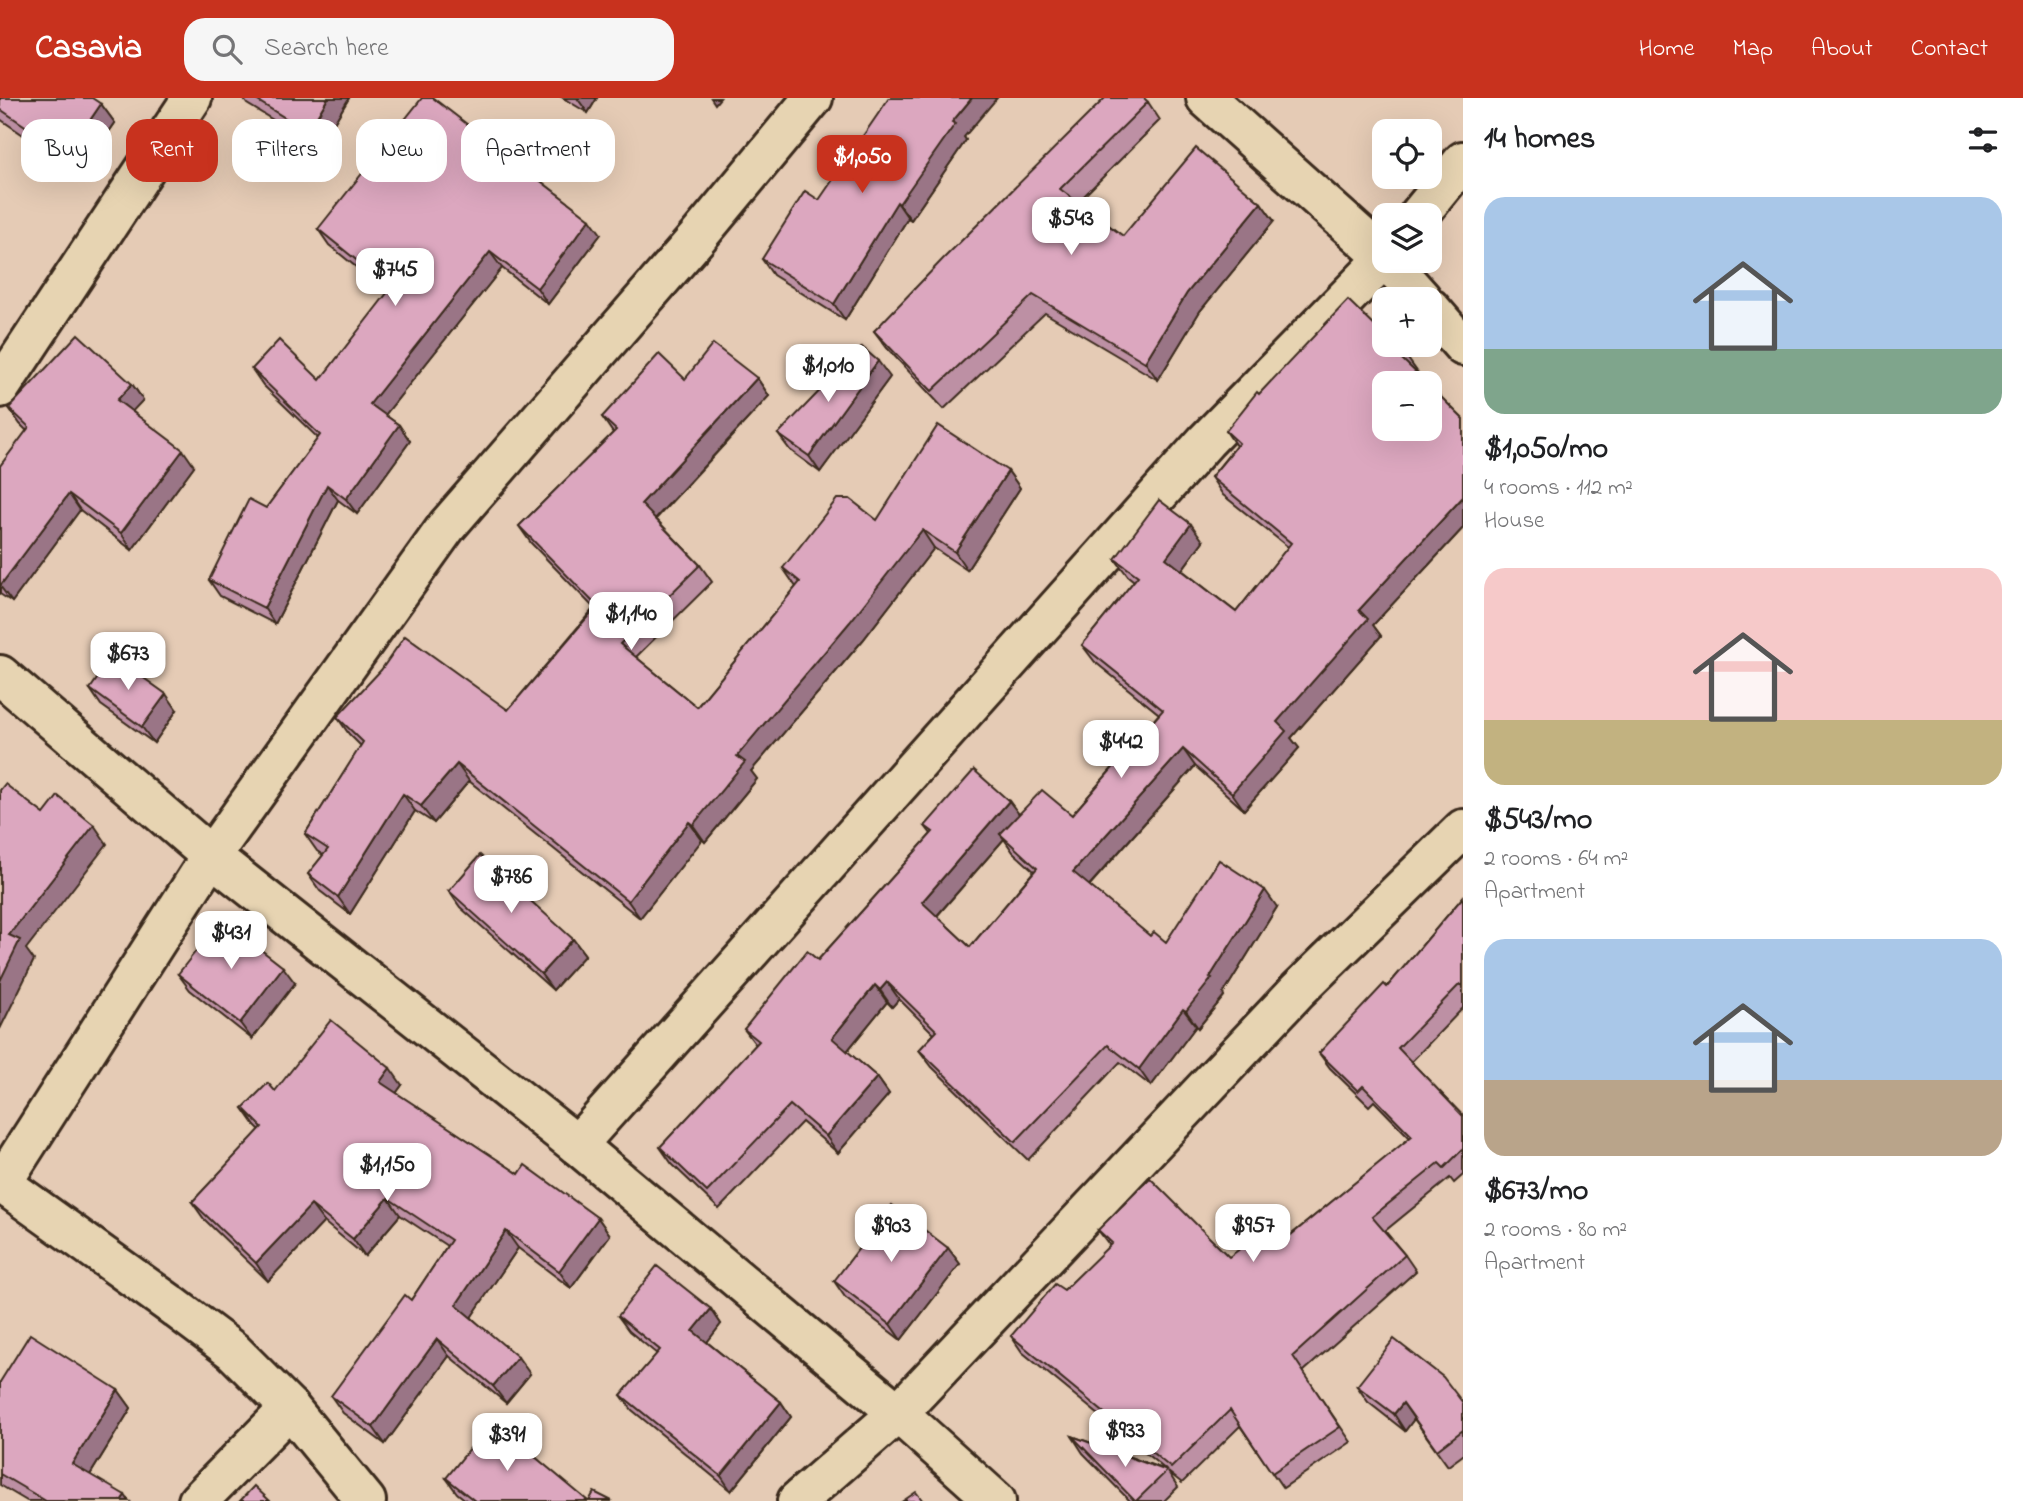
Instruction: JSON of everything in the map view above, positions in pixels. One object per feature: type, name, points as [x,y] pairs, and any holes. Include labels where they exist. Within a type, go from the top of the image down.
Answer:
[{"type":"street","points":[[0,388],[192,98]]},
{"type":"street","points":[[366,1501],[290,1408],[233,1351],[1,1182],[211,856],[447,526],[697,238],[813,98]]},
{"type":"street","points":[[1206,98],[1372,246]]},
{"type":"street","points":[[1429,203],[1463,161]]},
{"type":"street","points":[[577,1145],[1197,451],[1372,273]]},
{"type":"street","points":[[1399,273],[1411,287]]},
{"type":"street","points":[[1442,322],[1463,346]]},
{"type":"street","points":[[0,675],[211,856],[577,1145],[898,1413],[996,1501]]},
{"type":"street","points":[[797,1501],[898,1413],[1298,990],[1463,829]]},
{"type":"street","points":[[198,1501],[290,1408]]},
{"type":"building","points":[[0,98],[92,98],[101,104],[91,119],[21,119],[21,123],[0,109]]},
{"type":"building","points":[[253,98],[328,98],[316,119],[287,119]]},
{"type":"building","points":[[422,98],[433,98],[461,120],[461,182],[542,182],[590,219],[537,288],[490,252],[370,404],[399,425],[346,499],[327,485],[264,608],[209,580],[249,499],[266,508],[320,435],[252,369],[279,340],[320,380],[391,288],[318,229],[356,181],[447,182],[447,119],[405,119]]},
{"type":"building","points":[[889,98],[972,98],[952,122],[955,124],[899,204],[897,202],[834,304],[762,259],[805,191],[819,200]]},
{"type":"building","points":[[1105,98],[1144,98],[1148,102],[1060,189],[1123,236],[1196,148],[1261,203],[1187,293],[1145,362],[1033,295],[932,391],[874,331]]},
{"type":"building","points":[[1348,300],[1372,323],[1372,357],[1405,357],[1402,359],[1414,371],[1372,371],[1372,441],[1442,441],[1442,398],[1463,419],[1463,497],[1359,610],[1368,619],[1277,722],[1286,731],[1232,793],[1183,749],[1073,872],[1150,936],[1154,932],[1166,942],[1219,860],[1265,890],[1210,977],[1212,978],[1186,1011],[1183,1009],[1139,1069],[1108,1045],[1015,1142],[919,1050],[937,1031],[887,982],[880,990],[875,985],[832,1038],[877,1077],[826,1136],[790,1105],[707,1192],[660,1147],[759,1041],[744,1029],[807,951],[818,960],[933,832],[925,826],[974,770],[1009,801],[922,902],[970,947],[1037,868],[1000,834],[1042,790],[1072,815],[1163,710],[1082,645],[1138,576],[1115,559],[1159,500],[1191,524],[1166,558],[1236,612],[1291,543],[1211,477],[1239,443],[1226,431],[1257,392],[1259,394]]},
{"type":"building","points":[[78,334],[132,384],[117,400],[183,450],[121,533],[69,494],[0,586],[0,466],[29,427],[9,408]]},
{"type":"building","points":[[713,344],[757,378],[641,504],[700,565],[620,644],[697,707],[800,582],[783,568],[837,499],[850,499],[877,520],[938,425],[1008,471],[955,552],[922,530],[850,622],[737,756],[745,762],[693,825],[689,822],[628,901],[457,764],[421,806],[403,794],[338,897],[308,874],[328,849],[305,834],[363,742],[337,717],[381,670],[405,636],[508,710],[597,606],[519,526],[616,430],[602,417],[659,354],[685,379]]},
{"type":"building","points":[[862,347],[878,361],[809,456],[778,434]]},
{"type":"building","points":[[113,656],[166,694],[142,727],[90,689]]},
{"type":"building","points":[[5,784],[44,814],[58,796],[94,825],[9,935],[20,940],[0,981],[0,790]]},
{"type":"building","points":[[480,855],[573,939],[541,974],[449,891]]},
{"type":"building","points":[[1463,897],[1463,987],[1460,984],[1398,1048],[1463,1116],[1463,1149],[1444,1168],[1439,1163],[1372,1217],[1405,1255],[1293,1356],[1340,1427],[1272,1473],[1230,1410],[1171,1468],[1011,1336],[1055,1284],[1064,1290],[1112,1243],[1098,1230],[1150,1178],[1229,1257],[1268,1228],[1281,1243],[1412,1136],[1363,1086],[1358,1091],[1319,1053],[1384,984],[1387,987]]},
{"type":"building","points":[[221,919],[283,967],[240,1023],[178,974]]},
{"type":"building","points":[[331,1020],[390,1068],[380,1082],[519,1174],[525,1165],[598,1218],[559,1271],[506,1231],[456,1305],[518,1357],[493,1386],[437,1339],[373,1427],[331,1396],[405,1295],[411,1300],[451,1240],[388,1198],[353,1239],[311,1205],[256,1263],[192,1202],[262,1127],[243,1108],[268,1083],[275,1091]]},
{"type":"building","points":[[892,1205],[948,1248],[890,1324],[834,1281]]},
{"type":"building","points":[[657,1266],[711,1309],[693,1331],[781,1402],[721,1476],[621,1395],[660,1350],[618,1316]]},
{"type":"building","points":[[30,1334],[118,1390],[72,1464],[125,1495],[121,1501],[46,1501],[0,1474],[0,1382]]},
{"type":"building","points":[[1394,1339],[1443,1377],[1463,1403],[1463,1430],[1437,1450],[1403,1403],[1394,1414],[1357,1386]]},
{"type":"building","points":[[492,1421],[588,1501],[475,1501],[446,1478]]},
{"type":"building","points":[[1072,1436],[1167,1471],[1135,1501]]},
{"type":"building","points":[[254,1486],[270,1501],[240,1501]]},
{"type":"building","points":[[594,1492],[612,1501],[589,1501]]},
{"type":"building","points":[[916,1492],[923,1501],[903,1501]]}]
